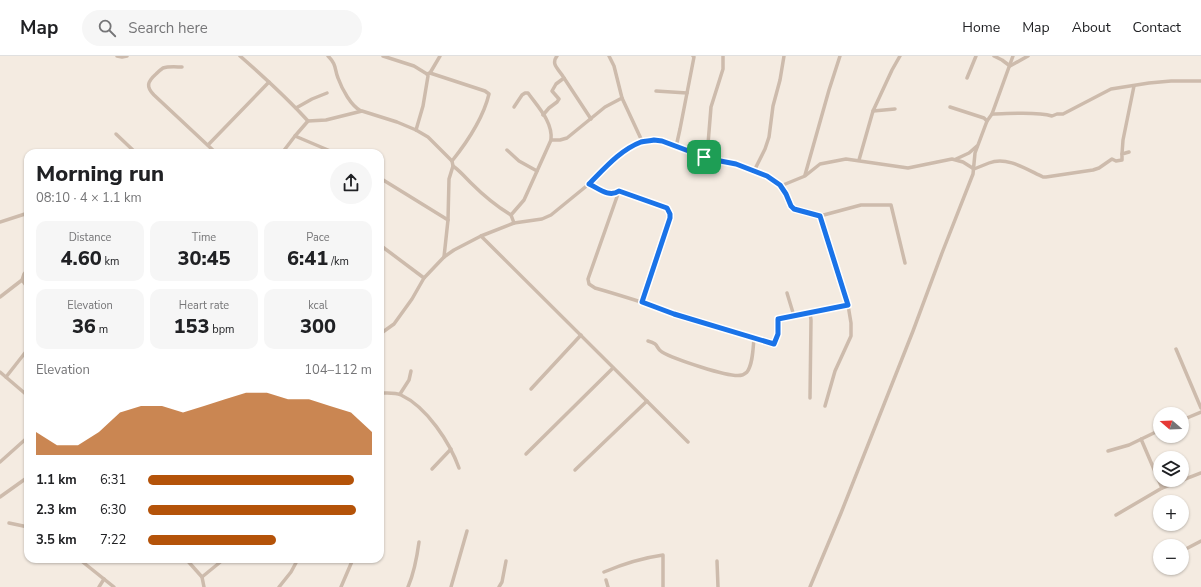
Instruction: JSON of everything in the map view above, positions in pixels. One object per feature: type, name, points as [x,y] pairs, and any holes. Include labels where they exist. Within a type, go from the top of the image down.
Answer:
[{"type":"street","points":[[117,56],[127,56]]},
{"type":"street","points":[[240,56],[269,82],[308,121]]},
{"type":"street","points":[[328,56],[334,62],[338,78],[352,104],[362,112],[391,120],[416,130],[428,137],[452,161],[453,166],[449,179],[448,220],[444,257]]},
{"type":"street","points":[[383,56],[414,66],[429,74],[485,91],[488,94],[487,100],[472,134],[452,161]]},
{"type":"street","points":[[416,130],[423,106],[429,74],[440,56]]},
{"type":"street","points":[[557,56],[554,60],[554,65],[561,72],[591,119]]},
{"type":"street","points":[[609,56],[614,66],[622,98],[642,141]]},
{"type":"street","points":[[676,147],[694,58],[693,56]]},
{"type":"street","points":[[704,157],[708,144],[711,108],[723,69],[723,56]]},
{"type":"street","points":[[754,171],[769,137],[773,106],[780,80],[784,56]]},
{"type":"street","points":[[805,176],[840,56]]},
{"type":"street","points":[[859,160],[873,111],[900,56]]},
{"type":"street","points":[[967,78],[976,56]]},
{"type":"street","points":[[994,56],[1010,66]]},
{"type":"street","points":[[810,587],[841,513],[973,174],[975,153],[987,121],[992,114],[1013,56]]},
{"type":"street","points":[[1010,66],[1028,56]]},
{"type":"street","points":[[182,67],[164,68],[160,70],[148,82],[148,86],[154,95],[212,149]]},
{"type":"street","points":[[543,115],[559,99],[552,91],[556,84],[564,78]]},
{"type":"street","points":[[992,114],[1033,114],[1052,116],[1063,114],[1110,89],[1171,81],[1201,81]]},
{"type":"street","points":[[208,145],[269,82]]},
{"type":"street","points":[[974,169],[989,163],[1003,161],[1017,164],[1043,177],[1046,177],[1099,168],[1112,159],[1116,161],[1122,160],[1123,140],[1134,86]]},
{"type":"street","points":[[656,91],[687,93]]},
{"type":"street","points":[[296,108],[327,93]]},
{"type":"street","points":[[511,215],[524,200],[551,140],[552,132],[539,108],[528,94],[525,93],[522,95],[514,107]]},
{"type":"street","points":[[551,140],[568,138],[605,107],[622,98]]},
{"type":"street","points":[[950,107],[984,118],[987,121]]},
{"type":"street","points":[[873,111],[895,109]]},
{"type":"street","points":[[285,149],[308,121],[326,120],[362,112]]},
{"type":"street","points":[[116,134],[132,149]]},
{"type":"street","points":[[295,136],[326,149]]},
{"type":"street","points":[[384,331],[394,324],[412,299],[424,278],[444,257],[481,236],[514,223],[542,219],[551,215],[589,184],[626,150],[642,141],[662,141],[704,157],[736,164],[767,176],[780,185],[794,209],[820,216],[861,205],[891,205],[905,263]]},
{"type":"street","points":[[780,185],[805,176],[820,164],[846,159],[912,168],[943,160],[956,159],[969,153],[978,146]]},
{"type":"street","points":[[507,150],[519,161],[537,171]]},
{"type":"street","points":[[1122,154],[1129,152]]},
{"type":"street","points":[[956,159],[974,169]]},
{"type":"street","points":[[453,166],[460,170],[471,183],[495,205],[511,215],[514,223]]},
{"type":"street","points":[[384,180],[448,220]]},
{"type":"street","points":[[589,184],[610,194],[615,194],[619,191]]},
{"type":"street","points":[[619,191],[667,208],[670,214],[670,218],[642,302]]},
{"type":"street","points":[[619,191],[588,279],[589,284],[595,288],[642,302],[674,314],[774,344],[778,334],[778,319],[848,305]]},
{"type":"street","points":[[0,222],[24,214]]},
{"type":"street","points":[[820,216],[848,305],[851,323],[851,336],[835,371],[825,406]]},
{"type":"street","points":[[481,236],[688,442]]},
{"type":"street","points":[[384,248],[424,278]]},
{"type":"street","points":[[0,297],[22,280],[24,274]]},
{"type":"street","points":[[787,293],[794,316]]},
{"type":"street","points":[[810,313],[810,398]]},
{"type":"street","points":[[531,389],[581,335]]},
{"type":"street","points":[[648,341],[654,342],[661,352],[703,368],[736,376],[743,375],[747,372],[750,364],[754,338]]},
{"type":"street","points":[[1176,349],[1201,408]]},
{"type":"street","points":[[6,376],[24,354]]},
{"type":"street","points":[[526,454],[613,368]]},
{"type":"street","points":[[400,394],[409,380],[412,371]]},
{"type":"street","points":[[0,372],[24,392]]},
{"type":"street","points":[[384,393],[400,394],[417,404],[447,441],[459,468]]},
{"type":"street","points":[[575,470],[648,401]]},
{"type":"street","points":[[1189,417],[1201,412]]},
{"type":"street","points":[[1108,451],[1129,445],[1153,433]]},
{"type":"street","points":[[1141,439],[1162,488]]},
{"type":"street","points":[[0,462],[24,441]]},
{"type":"street","points":[[432,468],[451,449]]},
{"type":"street","points":[[1116,515],[1162,488],[1201,473]]},
{"type":"street","points":[[0,497],[24,480]]},
{"type":"street","points":[[9,523],[24,526]]},
{"type":"street","points":[[451,587],[467,531]]},
{"type":"street","points":[[1189,547],[1201,541]]},
{"type":"street","points":[[408,587],[416,563],[419,542]]},
{"type":"street","points":[[604,572],[635,560],[663,555],[663,587]]},
{"type":"street","points":[[499,587],[502,582],[506,561]]},
{"type":"street","points":[[718,561],[718,587]]},
{"type":"street","points":[[85,563],[114,587]]},
{"type":"street","points":[[190,563],[202,577],[204,587]]},
{"type":"street","points":[[202,577],[219,563]]},
{"type":"street","points":[[279,587],[291,572],[296,563]]},
{"type":"street","points":[[341,587],[352,563]]},
{"type":"street","points":[[99,587],[104,579]]},
{"type":"street","points":[[606,580],[608,587]]},
{"type":"route","points":[[642,141],[662,141],[704,157],[736,164],[767,176],[780,185],[794,209],[820,216],[848,305],[778,319],[778,334],[774,344],[674,314],[642,302],[670,218],[670,214],[667,208],[619,191],[615,194],[610,194],[589,184],[626,150],[642,141]]}]
